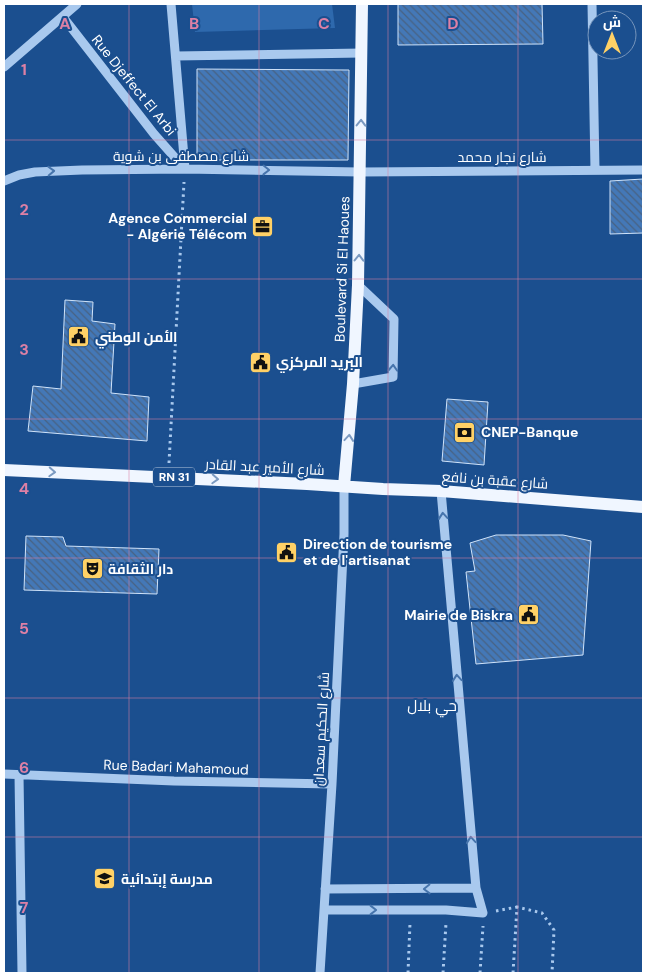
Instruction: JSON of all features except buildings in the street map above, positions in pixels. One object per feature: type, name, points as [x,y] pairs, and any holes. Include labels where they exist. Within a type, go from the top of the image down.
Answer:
[{"type":"main road","name":"Boulevard Si El Haoues","points":[[344,486],[353,384],[358,285],[362,4]]},
{"type":"main road","name":"شارع الأمير عبد القادر","points":[[4,470],[344,486]]},
{"type":"main road","name":"شارع عقبة بن نافع","points":[[344,486],[441,491],[643,507]]},
{"type":"street","points":[[4,67],[77,4]]},
{"type":"street","points":[[171,4],[185,169]]},
{"type":"street","points":[[592,4],[596,170]]},
{"type":"street","name":"Rue Djeffect El Arbi","points":[[63,17],[142,120],[185,169]]},
{"type":"street","points":[[176,56],[362,53]]},
{"type":"street","name":"شارع مصطفى بن شوية","points":[[4,181],[18,175],[35,172],[185,169],[360,172]]},
{"type":"street","name":"شارع نجار محمد","points":[[360,172],[643,170]]},
{"type":"street","points":[[353,384],[393,377],[394,319],[358,285]]},
{"type":"street","name":"شارع الحكيم سعدان","points":[[320,973],[344,544],[344,486]]},
{"type":"street","points":[[324,910],[446,910],[483,913],[476,888],[441,491]]},
{"type":"street","name":"Rue Badari Mahamoud","points":[[4,774],[174,781],[332,784]]},
{"type":"street","points":[[19,775],[22,973]]},
{"type":"street","points":[[325,889],[476,888]]},
{"type":"path","points":[[169,477],[185,169]]},
{"type":"path","points":[[513,973],[517,907]]},
{"type":"path","points":[[480,973],[483,913],[517,907],[542,913],[554,930],[552,973]]},
{"type":"path","points":[[408,973],[411,910]]},
{"type":"path","points":[[444,973],[446,910]]},
{"type":"shaded area","points":[[192,4],[332,4],[335,28],[195,32]]},
{"type":"place","name":"Agence Commercial - Algérie Télécom","points":[[263,226]]},
{"type":"place","name":"الأمن الوطني","points":[[79,337]]},
{"type":"place","name":"البريد المركزي","points":[[260,362]]},
{"type":"place","name":"CNEP-Banque","points":[[465,432]]},
{"type":"place","name":"Direction de tourisme et de l'artisanat","points":[[287,552]]},
{"type":"place","name":"دار الثقافة","points":[[92,569]]},
{"type":"place","name":"Mairie de Biskra","points":[[529,615]]},
{"type":"place","name":"مدرسة إبتدائية","points":[[105,879]]},
{"type":"district","name":"حي بلال","points":[[432,706]]}]
